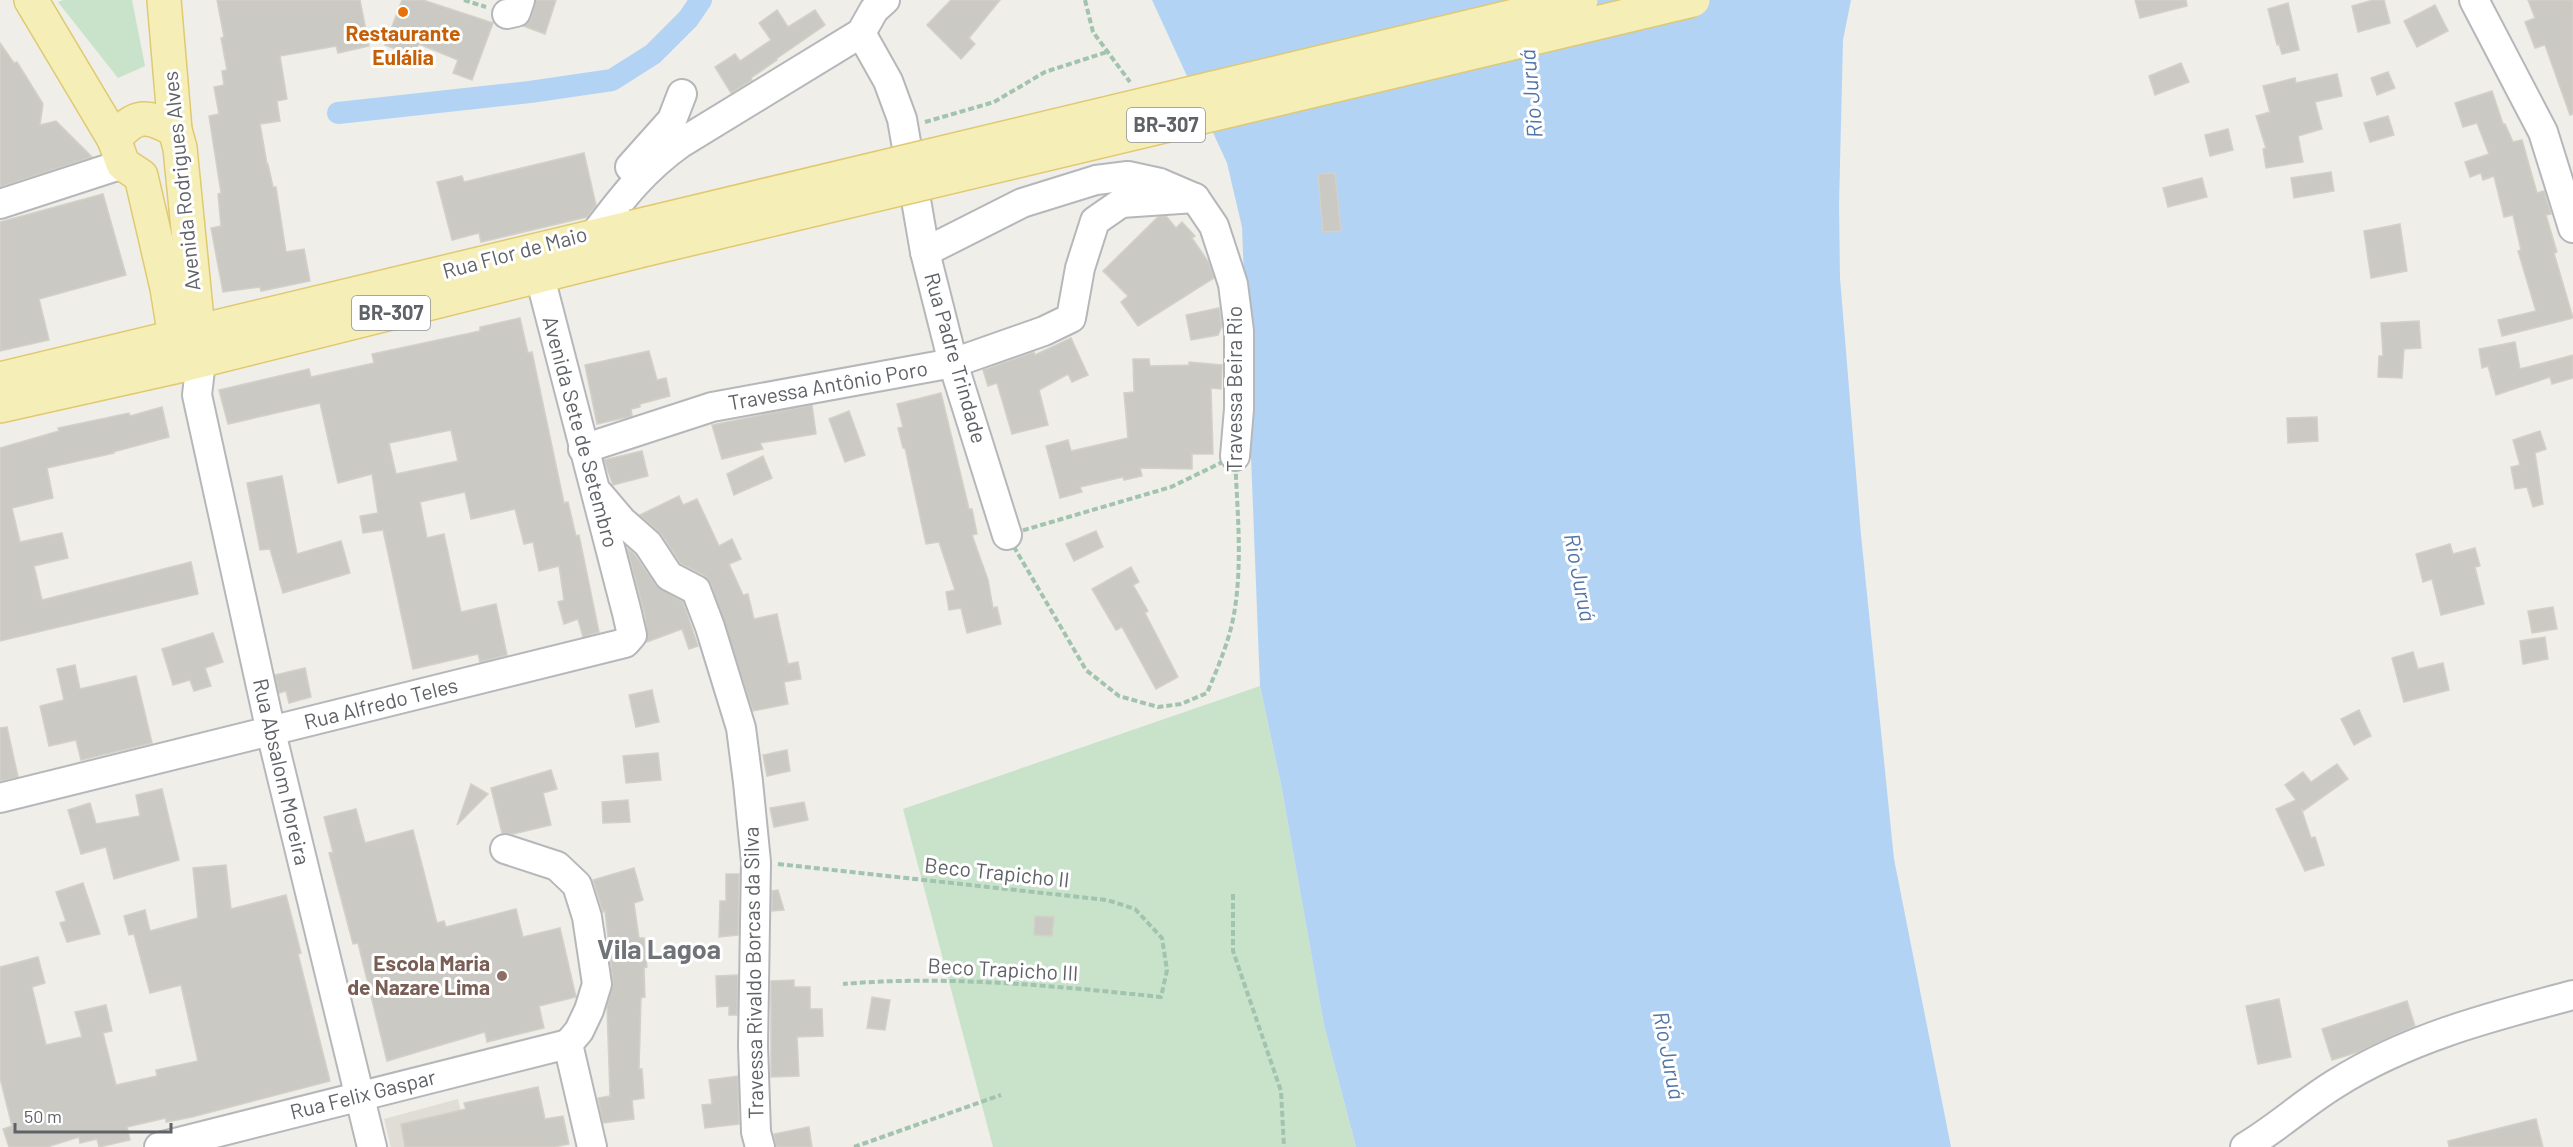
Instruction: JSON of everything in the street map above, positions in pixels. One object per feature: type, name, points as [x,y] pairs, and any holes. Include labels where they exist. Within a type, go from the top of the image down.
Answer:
[{"type":"main road","name":"Avenida Rodrigues Alves","points":[[31,0],[126,160],[188,348]]},
{"type":"main road","name":"Avenida Rodrigues Alves","points":[[164,0],[177,139],[188,348]]},
{"type":"main road","name":"BR-307","points":[[616,237],[1581,0]]},
{"type":"main road","name":"BR-307","points":[[616,237],[1693,0]]},
{"type":"main road","points":[[142,117],[158,121],[177,139],[171,166],[161,171],[126,160],[126,125],[142,117]]},
{"type":"main road","name":"Rua Flor de Maio","points":[[188,348],[537,263],[616,237]]},
{"type":"main road","points":[[0,379],[188,348]]},
{"type":"main road","points":[[0,406],[188,348]]},
{"type":"street","name":"Rua Flor de Maio","points":[[616,237],[655,162],[681,143],[861,33],[874,10],[885,0]]},
{"type":"street","points":[[2474,0],[2542,132],[2573,228]]},
{"type":"street","name":"Rua Padre Trindade","points":[[861,33],[888,81],[904,129],[925,252],[953,363],[1007,535]]},
{"type":"street","points":[[616,237],[615,187],[642,152],[672,120],[682,93]]},
{"type":"street","points":[[0,204],[126,160]]},
{"type":"street","points":[[925,252],[1022,203],[1096,180],[1128,176],[1160,183],[1195,198]]},
{"type":"street","name":"Travessa Antônio Poro","points":[[583,449],[712,407],[953,363],[1044,331],[1071,318],[1080,268],[1095,221],[1121,202],[1195,198]]},
{"type":"street","name":"Travessa Beira Rio","points":[[1195,198],[1214,226],[1233,284],[1239,332],[1239,409],[1235,456]]},
{"type":"street","name":"Avenida Sete de Setembro","points":[[537,263],[627,613]]},
{"type":"street","name":"Rua Absalom Moreira","points":[[188,348],[271,732],[372,1147]]},
{"type":"street","name":"Travessa Rivaldo Borcas da Silva","points":[[596,490],[622,520],[648,544],[669,576],[696,590],[710,627],[741,728],[756,862],[753,1046],[756,1132],[760,1147]]},
{"type":"street","name":"Rua Alfredo Teles","points":[[0,798],[625,643],[632,636],[627,613]]},
{"type":"street","points":[[505,849],[557,866],[577,885],[587,917],[597,984],[589,1010],[579,1031],[568,1044],[592,1147]]},
{"type":"street","points":[[2246,1147],[2334,1084],[2401,1048],[2477,1020],[2573,995]]},
{"type":"street","name":"Rua Felix Gaspar","points":[[159,1147],[568,1044]]},
{"type":"path","points":[[1085,0],[1093,32],[1136,89]]},
{"type":"path","points":[[904,129],[994,102],[1045,72],[1107,52]]},
{"type":"path","points":[[1007,535],[1171,487],[1235,456]]},
{"type":"path","name":"Travessa Beira Rio","points":[[1007,535],[1086,670],[1119,696],[1158,707],[1181,704],[1207,693],[1224,653],[1234,613],[1238,553],[1235,456]]},
{"type":"path","name":"Beco Trapicho II","points":[[756,862],[1107,900],[1135,909],[1162,938],[1167,970],[1161,997]]},
{"type":"path","points":[[1233,894],[1233,951],[1281,1091],[1284,1147]]},
{"type":"path","name":"Beco Trapicho III","points":[[843,984],[913,980],[1067,987],[1161,997]]},
{"type":"path","points":[[854,1147],[1001,1095]]},
{"type":"shaded area","points":[[458,1099],[469,1147],[391,1147],[384,1119]]},
{"type":"green space","points":[[63,0],[132,0],[145,66],[118,78],[58,2]]},
{"type":"green space","points":[[1260,686],[1281,784],[1324,1025],[1356,1147],[993,1147],[903,809]]},
{"type":"water","name":"Rio Juruá","points":[[1152,0],[1851,0],[1843,40],[1839,205],[1840,278],[1861,535],[1894,859],[1951,1147],[1356,1147],[1324,1025],[1281,784],[1260,686],[1242,227],[1227,163]]},
{"type":"building","points":[[217,0],[360,0],[369,46],[338,53],[336,46],[280,56],[287,99],[277,101],[280,121],[260,124],[267,164],[273,187],[276,187],[286,252],[304,249],[310,281],[261,291],[260,287],[223,292],[211,228],[221,226],[218,194],[221,193],[209,116],[219,114],[214,87],[224,85],[222,71],[227,70]]},
{"type":"building","points":[[402,0],[423,0],[493,23],[472,80],[453,73],[458,60],[419,44],[414,56],[385,45]]},
{"type":"building","points":[[536,0],[556,0],[545,34],[523,26],[531,18]]},
{"type":"building","points":[[951,0],[1000,0],[969,38],[975,44],[961,59],[927,25]]},
{"type":"building","points":[[2135,0],[2186,0],[2187,6],[2140,18]]},
{"type":"building","points":[[2373,0],[2384,0],[2390,23],[2358,32],[2352,6]]},
{"type":"building","points":[[2528,0],[2573,0],[2573,114],[2570,115],[2545,45],[2535,48],[2525,22],[2535,18]]},
{"type":"building","points":[[2288,3],[2299,50],[2282,54],[2279,44],[2277,45],[2268,9]]},
{"type":"building","points":[[2435,5],[2448,31],[2417,47],[2404,21]]},
{"type":"building","points":[[777,10],[788,27],[815,10],[825,25],[731,93],[715,67],[735,54],[740,61],[771,40],[759,23]]},
{"type":"building","points":[[0,43],[14,63],[17,62],[43,104],[40,125],[56,121],[92,157],[0,187]]},
{"type":"building","points":[[2181,63],[2189,82],[2155,95],[2149,76]]},
{"type":"building","points":[[2388,72],[2395,88],[2377,95],[2371,78]]},
{"type":"building","points":[[2337,74],[2342,96],[2315,102],[2322,129],[2298,136],[2303,162],[2266,168],[2263,149],[2266,148],[2256,116],[2270,112],[2263,86],[2295,78],[2296,83]]},
{"type":"building","points":[[2492,91],[2503,124],[2513,142],[2522,140],[2537,193],[2544,191],[2551,214],[2546,215],[2557,252],[2554,253],[2573,318],[2502,336],[2498,320],[2536,311],[2518,251],[2521,250],[2513,215],[2504,217],[2494,176],[2483,180],[2481,173],[2470,177],[2465,162],[2489,154],[2477,123],[2463,127],[2455,103]]},
{"type":"building","points":[[2388,116],[2394,135],[2370,142],[2364,123]]},
{"type":"building","points":[[2228,129],[2233,150],[2210,156],[2205,135]]},
{"type":"building","points":[[584,153],[596,205],[587,217],[481,242],[479,233],[452,240],[437,182],[462,176],[464,182]]},
{"type":"building","points":[[2331,172],[2334,191],[2294,198],[2291,178]]},
{"type":"building","points":[[1335,173],[1341,231],[1323,232],[1318,174]]},
{"type":"building","points":[[2202,178],[2207,197],[2168,207],[2163,188]]},
{"type":"building","points":[[103,194],[126,275],[39,299],[49,340],[0,351],[0,222]]},
{"type":"building","points":[[1166,216],[1176,228],[1182,222],[1195,236],[1192,238],[1209,263],[1214,278],[1138,326],[1121,302],[1128,296],[1103,271],[1158,217]]},
{"type":"building","points":[[2400,224],[2407,271],[2371,278],[2364,231]]},
{"type":"building","points":[[1219,308],[1222,326],[1218,335],[1191,340],[1186,315]]},
{"type":"building","points":[[520,318],[528,353],[532,352],[564,503],[568,502],[576,536],[579,535],[599,632],[583,637],[578,619],[564,624],[558,602],[564,600],[559,566],[539,571],[533,542],[524,544],[515,509],[471,519],[465,492],[420,502],[427,538],[444,534],[461,612],[496,604],[507,655],[480,662],[478,654],[413,669],[383,530],[363,533],[360,516],[378,513],[372,474],[338,483],[320,403],[228,424],[219,390],[309,369],[311,377],[374,363],[372,354],[480,331],[480,327]],"holes":[[[451,430],[458,461],[396,474],[389,443]]]},
{"type":"building","points":[[2419,321],[2421,348],[2404,349],[2402,378],[2378,377],[2379,356],[2383,356],[2381,323]]},
{"type":"building","points":[[1071,338],[1088,375],[1072,382],[1068,374],[1039,390],[1048,425],[1012,434],[997,383],[988,386],[983,370],[1034,352],[1035,355]]},
{"type":"building","points":[[2515,342],[2520,369],[2573,355],[2573,378],[2552,384],[2550,377],[2496,395],[2488,366],[2482,368],[2479,349]]},
{"type":"building","points":[[649,351],[657,380],[666,378],[670,396],[640,404],[640,407],[631,409],[632,416],[597,424],[585,365]]},
{"type":"building","points":[[1133,359],[1149,359],[1150,366],[1189,365],[1189,362],[1222,365],[1221,389],[1211,388],[1213,454],[1192,454],[1192,469],[1140,468],[1142,476],[1124,480],[1123,477],[1080,487],[1082,492],[1060,498],[1046,446],[1068,440],[1071,451],[1128,438],[1124,393],[1134,392]]},
{"type":"building","points":[[941,393],[969,509],[972,509],[977,534],[972,535],[988,580],[993,608],[997,607],[1001,624],[967,633],[961,608],[949,610],[946,592],[955,590],[939,542],[926,544],[905,448],[903,448],[898,428],[903,427],[897,404]]},
{"type":"building","points":[[812,405],[816,434],[760,443],[763,449],[722,459],[712,425]]},
{"type":"building","points":[[162,407],[169,437],[114,453],[47,468],[53,498],[12,508],[20,542],[62,533],[68,558],[34,566],[42,600],[191,562],[198,594],[0,641],[0,448],[59,431],[58,428],[129,413],[130,416]]},
{"type":"building","points":[[849,411],[865,455],[845,462],[829,419]]},
{"type":"building","points":[[2317,417],[2318,441],[2288,443],[2287,418]]},
{"type":"building","points":[[2540,431],[2546,449],[2535,453],[2543,504],[2533,507],[2527,487],[2515,489],[2511,467],[2520,465],[2513,440]]},
{"type":"building","points":[[642,451],[648,476],[613,485],[604,460]]},
{"type":"building","points":[[763,456],[772,478],[734,495],[727,474]]},
{"type":"building","points":[[282,476],[297,554],[341,541],[350,573],[283,593],[270,549],[260,550],[247,483]]},
{"type":"building","points":[[679,496],[683,505],[697,499],[719,546],[732,539],[741,559],[729,564],[743,595],[748,594],[754,619],[777,614],[788,664],[798,662],[801,679],[784,682],[788,704],[753,711],[711,584],[704,575],[680,563],[662,535],[640,515]]},
{"type":"building","points":[[1096,531],[1103,547],[1074,561],[1066,544]]},
{"type":"building","points":[[2450,544],[2453,554],[2475,548],[2480,566],[2475,567],[2484,604],[2441,615],[2432,579],[2423,582],[2416,554]]},
{"type":"building","points":[[627,548],[635,555],[656,585],[683,602],[698,646],[689,649],[682,629],[647,642],[645,616]]},
{"type":"building","points":[[1131,567],[1139,582],[1133,585],[1148,611],[1145,613],[1178,677],[1156,689],[1122,627],[1116,630],[1092,589]]},
{"type":"building","points":[[2553,607],[2557,629],[2532,633],[2528,611]]},
{"type":"building","points":[[213,633],[223,662],[205,668],[211,686],[194,691],[190,680],[173,685],[162,649]]},
{"type":"building","points":[[2545,637],[2548,659],[2523,664],[2520,641]]},
{"type":"building","points":[[2413,652],[2418,669],[2443,663],[2449,690],[2404,702],[2392,658]]},
{"type":"building","points":[[75,665],[80,689],[136,676],[152,743],[81,760],[76,740],[49,746],[40,706],[64,700],[57,669]]},
{"type":"building","points":[[305,668],[311,697],[289,703],[286,691],[279,693],[275,675]]},
{"type":"building","points":[[652,690],[659,722],[636,727],[629,695]]},
{"type":"building","points":[[2359,710],[2371,736],[2354,745],[2341,719]]},
{"type":"building","points":[[7,727],[18,777],[0,781],[0,728]]},
{"type":"building","points":[[787,750],[790,771],[767,776],[763,755]]},
{"type":"building","points":[[658,753],[661,780],[626,783],[623,756]]},
{"type":"building","points":[[2337,764],[2348,779],[2303,811],[2301,808],[2311,838],[2315,837],[2324,865],[2305,871],[2276,809],[2296,800],[2285,785],[2303,772],[2311,782]]},
{"type":"building","points":[[551,770],[557,789],[543,793],[551,825],[513,834],[502,833],[491,788]]},
{"type":"building","points":[[471,784],[488,794],[457,825]]},
{"type":"building","points":[[162,789],[179,860],[114,879],[106,847],[81,854],[68,810],[90,803],[96,824],[140,816],[136,795]]},
{"type":"building","points":[[628,800],[630,822],[603,823],[602,802]]},
{"type":"building","points":[[804,802],[808,820],[774,827],[770,808]]},
{"type":"building","points":[[356,809],[365,843],[413,830],[437,923],[444,921],[446,927],[516,909],[523,937],[560,928],[576,997],[539,1006],[544,1028],[487,1042],[485,1032],[387,1061],[358,943],[353,944],[329,853],[333,852],[324,817]]},
{"type":"building","points":[[226,865],[231,909],[286,895],[301,953],[298,954],[330,1081],[192,1117],[166,1122],[166,1118],[127,1127],[130,1140],[99,1147],[97,1139],[80,1143],[79,1137],[47,1147],[9,1147],[3,1129],[12,1126],[0,1078],[0,967],[38,957],[45,983],[32,987],[46,1045],[82,1037],[75,1012],[106,1005],[112,1031],[103,1033],[116,1085],[157,1076],[156,1070],[198,1061],[181,985],[150,993],[134,934],[129,935],[124,916],[145,910],[150,931],[198,918],[193,868]]},
{"type":"building","points":[[634,868],[643,900],[634,903],[639,938],[644,938],[647,967],[644,968],[645,997],[641,998],[639,1069],[642,1069],[644,1098],[632,1100],[634,1119],[603,1123],[598,1098],[610,1096],[607,1007],[613,982],[605,911],[603,912],[593,880]]},
{"type":"building","points":[[726,874],[739,874],[738,935],[719,937],[720,901],[726,901]]},
{"type":"building","points":[[83,883],[100,934],[67,942],[60,923],[66,921],[56,892]]},
{"type":"building","points":[[778,890],[784,910],[772,911],[772,891]]},
{"type":"building","points":[[1035,916],[1054,917],[1052,936],[1034,935]]},
{"type":"building","points":[[738,975],[737,1015],[729,1015],[729,1006],[717,1007],[716,976]]},
{"type":"building","points":[[794,980],[794,987],[810,987],[810,1009],[822,1009],[823,1036],[797,1037],[799,1076],[771,1077],[771,981]]},
{"type":"building","points":[[872,997],[890,1000],[885,1030],[867,1028]]},
{"type":"building","points":[[2279,999],[2291,1057],[2258,1064],[2246,1006]]},
{"type":"building","points":[[2407,1001],[2415,1026],[2358,1052],[2332,1060],[2322,1029]]},
{"type":"building","points":[[738,1076],[739,1124],[705,1128],[702,1105],[712,1104],[709,1080]]},
{"type":"building","points":[[538,1087],[545,1119],[563,1116],[569,1144],[554,1147],[405,1147],[401,1124],[466,1109],[464,1103]]},
{"type":"building","points":[[2536,1119],[2543,1147],[2449,1147],[2448,1141]]},
{"type":"building","points":[[809,1127],[812,1147],[776,1147],[774,1134]]},
{"type":"waterway","points":[[338,113],[530,92],[612,80],[653,54],[688,19],[701,0]]},
{"type":"place","name":"Restaurante Eulália","points":[[403,12]]},
{"type":"place","name":"Escola Maria de Nazare Lima","points":[[502,976]]},
{"type":"district","name":"Vila Lagoa","points":[[659,950]]}]
